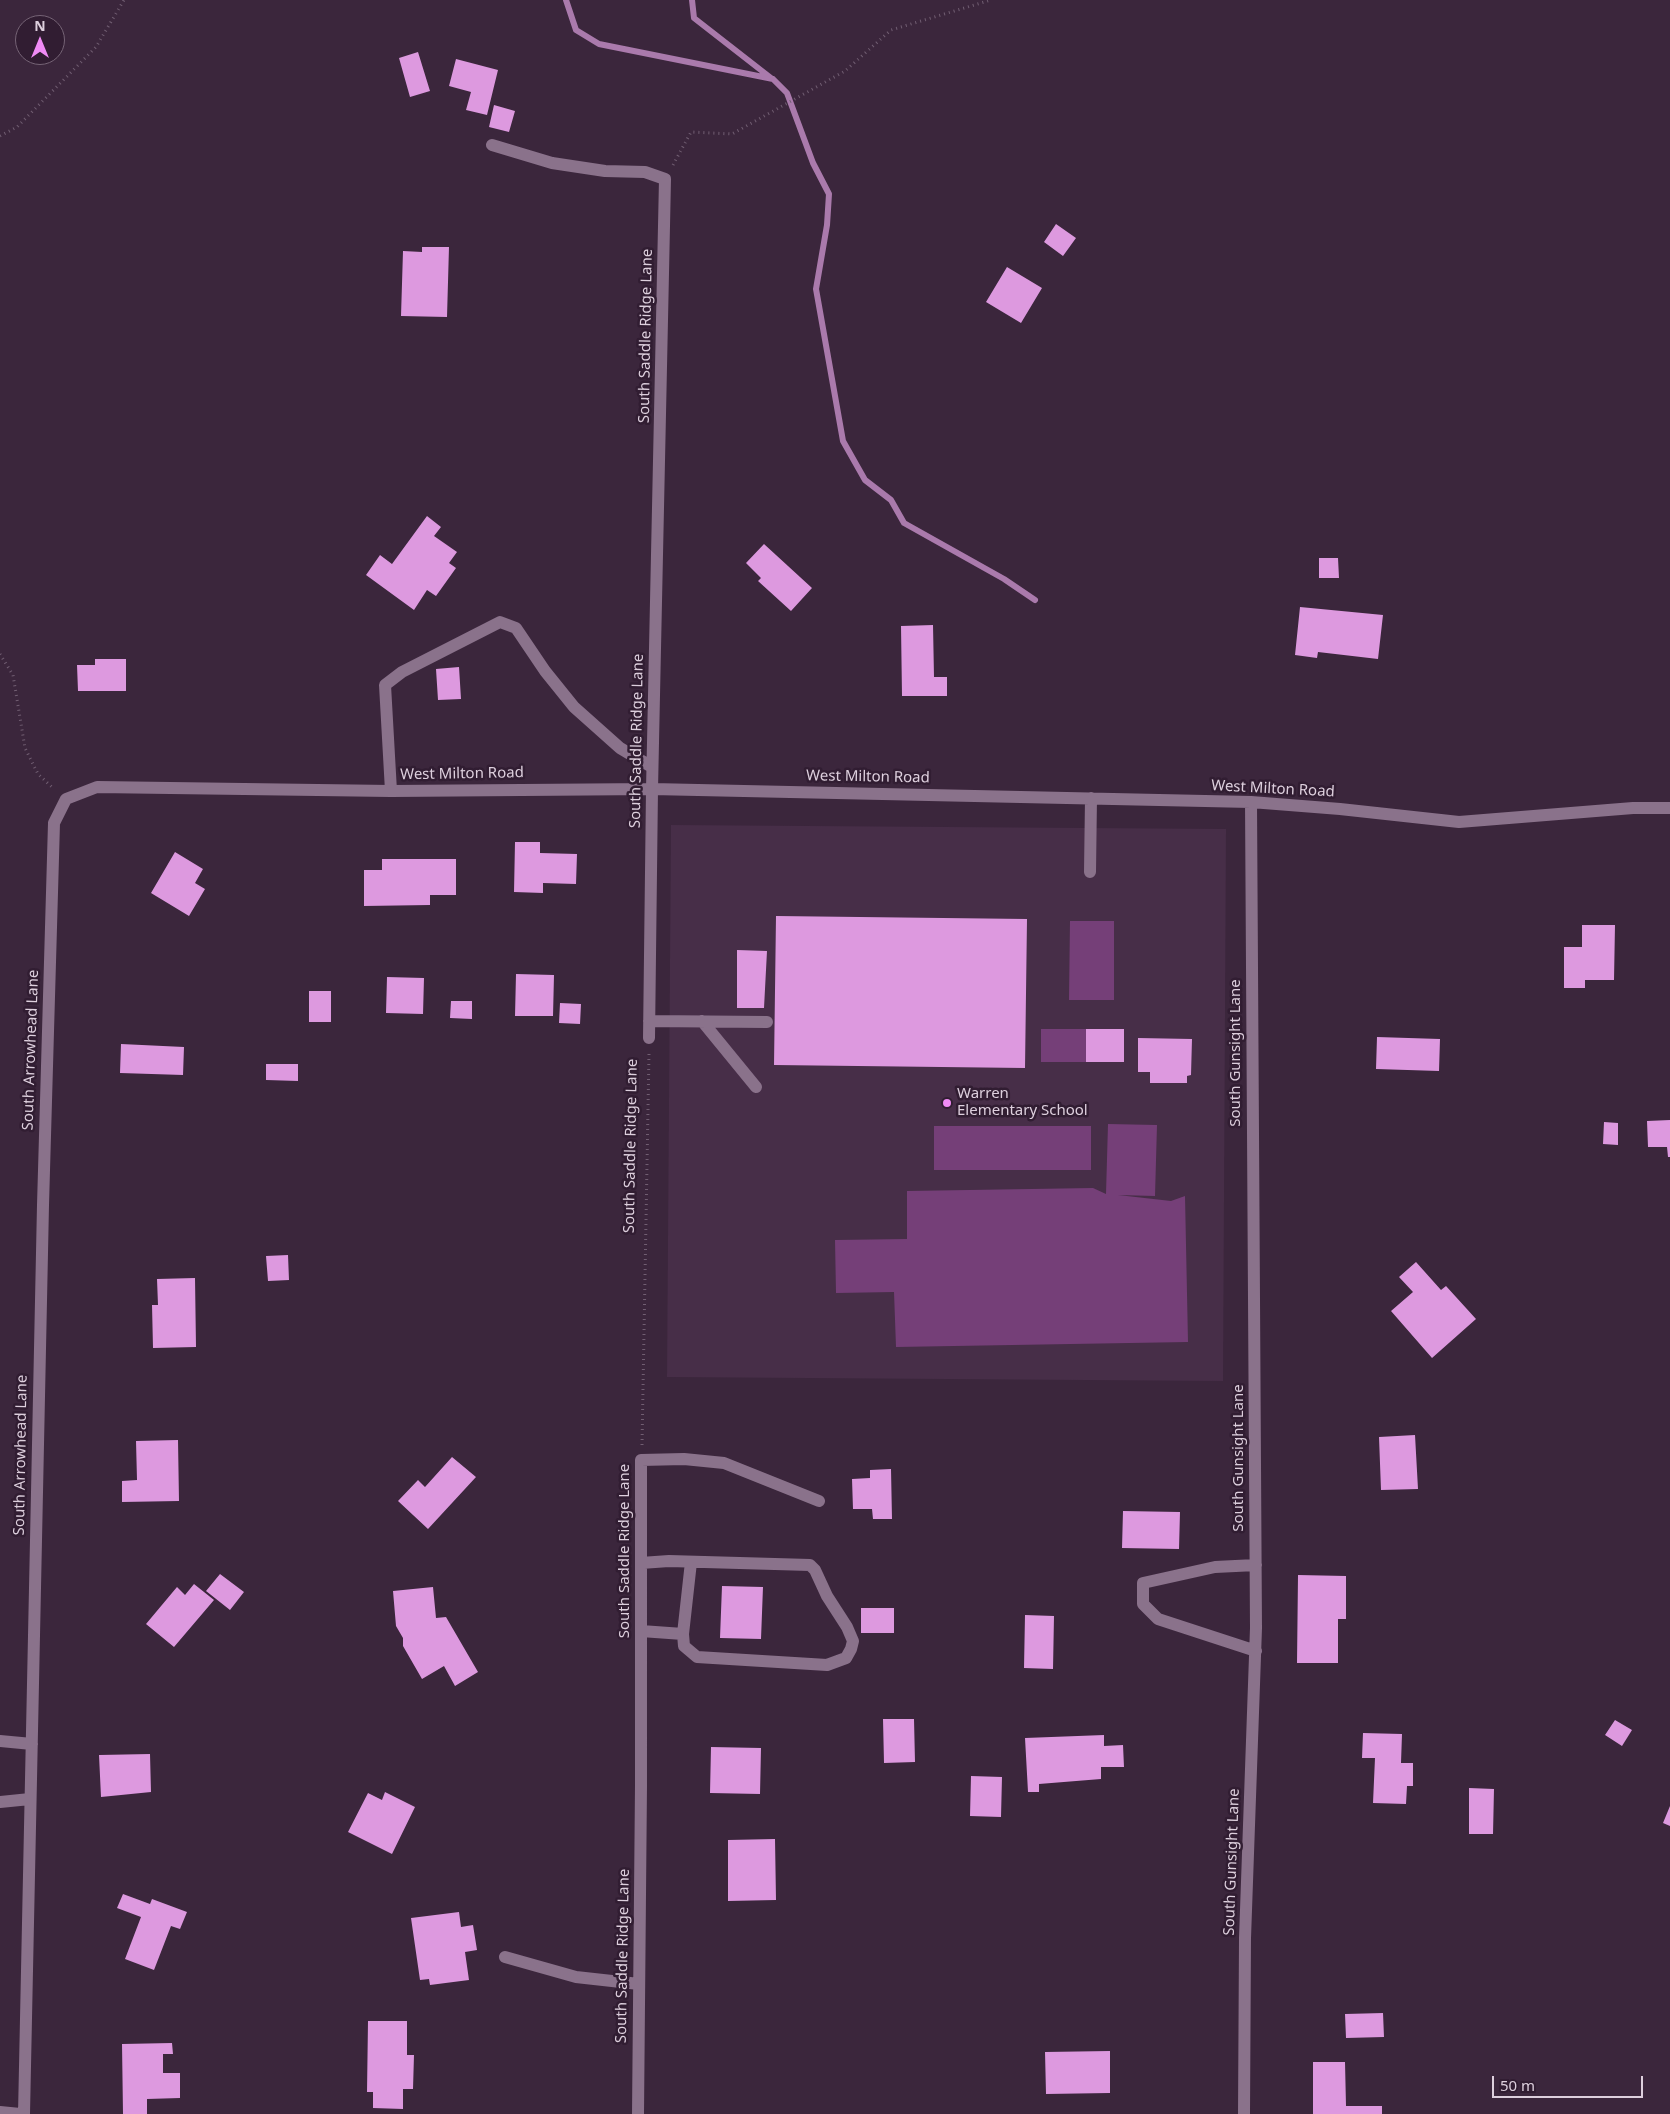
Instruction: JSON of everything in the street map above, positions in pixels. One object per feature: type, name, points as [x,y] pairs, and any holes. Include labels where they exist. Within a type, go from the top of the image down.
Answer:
[{"type":"street","points":[[492,146],[552,162],[606,170],[645,172],[665,179]]},
{"type":"street","name":"South Saddle Ridge Lane","points":[[649,1038],[652,767],[665,179]]},
{"type":"street","points":[[391,791],[385,685],[402,672],[500,622],[516,628],[545,671],[574,707],[620,748],[652,767]]},
{"type":"street","name":"West Milton Road","points":[[66,799],[96,786],[391,791],[652,789],[1251,802],[1340,809],[1459,822],[1633,808],[1670,808]]},
{"type":"street","points":[[1090,798],[1090,872]]},
{"type":"street","name":"South Arrowhead Lane","points":[[24,2114],[54,823],[66,799]]},
{"type":"street","name":"South Gunsight Lane","points":[[1244,2114],[1245,1938],[1256,1651],[1251,802]]},
{"type":"street","points":[[649,1021],[767,1022]]},
{"type":"street","points":[[702,1021],[756,1087]]},
{"type":"street","points":[[641,1460],[684,1459],[724,1463],[819,1501]]},
{"type":"street","name":"South Saddle Ridge Lane","points":[[638,2114],[641,1460]]},
{"type":"street","points":[[641,1563],[691,1562],[810,1565],[815,1570],[853,1641],[846,1658],[827,1665],[697,1657],[684,1646],[683,1634],[691,1562]]},
{"type":"street","points":[[1256,1565],[1215,1567],[1144,1583],[1144,1604],[1158,1619],[1256,1651]]},
{"type":"street","points":[[641,1631],[683,1634]]},
{"type":"street","points":[[0,1741],[32,1744]]},
{"type":"street","points":[[0,1802],[30,1799]]},
{"type":"street","points":[[505,1957],[576,1977],[639,1984]]},
{"type":"street","points":[[0,2112],[20,2114]]},
{"type":"path","points":[[0,136],[16,127],[96,47],[124,0]]},
{"type":"path","points":[[665,179],[691,132],[732,134],[846,70],[891,30],[991,0]]},
{"type":"path","points":[[0,654],[13,675],[24,748],[38,774],[66,799]]},
{"type":"path","name":"South Saddle Ridge Lane","points":[[641,1460],[649,1038]]},
{"type":"shaded area","name":"Warren Elementary School","points":[[671,825],[1226,829],[1223,1381],[667,1377]]},
{"type":"shaded area","points":[[1070,921],[1114,921],[1114,1000],[1069,1000]]},
{"type":"shaded area","points":[[1041,1029],[1086,1029],[1086,1062],[1041,1062]]},
{"type":"shaded area","points":[[1108,1124],[1157,1125],[1155,1196],[1118,1195],[1171,1201],[1185,1196],[1188,1342],[896,1347],[894,1292],[836,1293],[835,1240],[907,1239],[907,1191],[1093,1188],[1106,1194]]},
{"type":"shaded area","points":[[934,1126],[1091,1126],[1091,1170],[934,1170]]},
{"type":"building","points":[[418,52],[430,91],[410,97],[399,58]]},
{"type":"building","points":[[456,59],[498,70],[487,115],[466,110],[471,92],[449,86]]},
{"type":"building","points":[[494,105],[515,111],[509,132],[489,127]]},
{"type":"building","points":[[1056,224],[1076,238],[1063,256],[1044,242]]},
{"type":"building","points":[[422,247],[449,247],[447,317],[401,316],[403,251],[422,252]]},
{"type":"building","points":[[1007,267],[1042,288],[1021,323],[986,302]]},
{"type":"building","points":[[427,516],[441,527],[434,536],[457,552],[449,563],[456,568],[436,596],[427,590],[414,610],[366,575],[380,555],[392,564]]},
{"type":"building","points":[[764,544],[812,588],[791,611],[758,581],[761,578],[746,563]]},
{"type":"building","points":[[1319,558],[1338,558],[1339,578],[1319,578]]},
{"type":"building","points":[[1300,607],[1383,615],[1378,659],[1318,652],[1317,658],[1295,655]]},
{"type":"building","points":[[933,625],[934,677],[947,677],[947,696],[902,696],[901,626]]},
{"type":"building","points":[[95,659],[126,659],[126,691],[78,691],[77,665],[95,665]]},
{"type":"building","points":[[459,667],[461,699],[438,700],[436,669]]},
{"type":"building","points":[[515,842],[540,842],[540,853],[577,854],[576,884],[543,883],[543,893],[514,892]]},
{"type":"building","points":[[175,852],[203,869],[195,883],[205,889],[189,916],[151,893]]},
{"type":"building","points":[[382,859],[456,859],[456,895],[430,895],[430,905],[364,906],[364,870],[382,870]]},
{"type":"building","points":[[776,916],[1027,919],[1025,1068],[774,1065]]},
{"type":"building","points":[[1582,925],[1615,925],[1614,980],[1585,980],[1585,988],[1564,988],[1564,947],[1582,947]]},
{"type":"building","points":[[737,950],[767,951],[764,1008],[737,1008]]},
{"type":"building","points":[[516,974],[554,975],[553,1016],[515,1016]]},
{"type":"building","points":[[387,977],[424,978],[423,1014],[386,1013]]},
{"type":"building","points":[[309,991],[331,991],[331,1022],[309,1022]]},
{"type":"building","points":[[451,1001],[472,1001],[472,1019],[450,1018]]},
{"type":"building","points":[[560,1003],[581,1004],[580,1024],[559,1023]]},
{"type":"building","points":[[1086,1029],[1124,1029],[1124,1062],[1086,1062]]},
{"type":"building","points":[[1377,1037],[1440,1039],[1439,1071],[1376,1069]]},
{"type":"building","points":[[1138,1038],[1192,1039],[1191,1075],[1187,1076],[1187,1083],[1150,1083],[1150,1072],[1138,1072]]},
{"type":"building","points":[[121,1044],[184,1047],[183,1075],[120,1073]]},
{"type":"building","points":[[266,1064],[298,1064],[298,1081],[266,1080]]},
{"type":"building","points":[[1670,1120],[1670,1157],[1668,1157],[1667,1147],[1648,1147],[1647,1121]]},
{"type":"building","points":[[1604,1122],[1618,1123],[1618,1145],[1603,1144]]},
{"type":"building","points":[[288,1255],[289,1280],[268,1281],[266,1256]]},
{"type":"building","points":[[1416,1262],[1441,1290],[1446,1286],[1476,1319],[1432,1358],[1391,1311],[1413,1292],[1399,1277]]},
{"type":"building","points":[[195,1278],[196,1347],[153,1348],[152,1305],[158,1305],[157,1279]]},
{"type":"building","points":[[1415,1435],[1418,1489],[1381,1490],[1379,1437]]},
{"type":"building","points":[[178,1440],[179,1501],[122,1502],[122,1481],[137,1480],[136,1441]]},
{"type":"building","points":[[452,1457],[476,1477],[428,1529],[398,1501],[418,1480],[425,1487]]},
{"type":"building","points":[[891,1469],[892,1519],[873,1519],[872,1509],[853,1509],[852,1479],[870,1478],[870,1470]]},
{"type":"building","points":[[1123,1511],[1180,1512],[1179,1549],[1122,1548]]},
{"type":"building","points":[[220,1574],[244,1592],[230,1610],[206,1591]]},
{"type":"building","points":[[1298,1575],[1346,1576],[1346,1619],[1338,1619],[1338,1663],[1297,1663]]},
{"type":"building","points":[[194,1584],[214,1600],[174,1647],[146,1624],[177,1587],[185,1595]]},
{"type":"building","points":[[722,1586],[763,1587],[761,1639],[720,1638]]},
{"type":"building","points":[[433,1587],[436,1618],[446,1617],[478,1672],[455,1686],[444,1666],[422,1679],[403,1646],[403,1638],[396,1626],[393,1591]]},
{"type":"building","points":[[861,1608],[894,1608],[894,1633],[861,1633]]},
{"type":"building","points":[[1025,1615],[1054,1616],[1053,1669],[1024,1668]]},
{"type":"building","points":[[883,1719],[914,1719],[915,1762],[884,1763]]},
{"type":"building","points":[[1615,1720],[1632,1730],[1622,1746],[1605,1735]]},
{"type":"building","points":[[1363,1733],[1402,1734],[1401,1763],[1413,1763],[1413,1786],[1407,1786],[1406,1804],[1373,1803],[1375,1758],[1362,1758]]},
{"type":"building","points":[[1104,1735],[1104,1746],[1123,1745],[1124,1767],[1101,1767],[1101,1779],[1039,1784],[1039,1792],[1028,1792],[1025,1738]]},
{"type":"building","points":[[711,1747],[761,1748],[760,1794],[710,1793]]},
{"type":"building","points":[[150,1754],[151,1792],[101,1797],[99,1755]]},
{"type":"building","points":[[971,1776],[1002,1777],[1001,1817],[970,1816]]},
{"type":"building","points":[[1469,1788],[1494,1789],[1493,1834],[1469,1834]]},
{"type":"building","points":[[385,1792],[415,1807],[392,1854],[348,1832],[368,1793],[382,1800]]},
{"type":"building","points":[[1670,1806],[1670,1826],[1663,1823]]},
{"type":"building","points":[[775,1839],[776,1900],[728,1901],[728,1840]]},
{"type":"building","points":[[123,1894],[150,1904],[152,1899],[187,1912],[180,1929],[171,1926],[154,1970],[125,1959],[141,1917],[117,1908]]},
{"type":"building","points":[[459,1912],[461,1927],[473,1925],[477,1950],[465,1952],[469,1980],[430,1985],[429,1979],[420,1980],[411,1918]]},
{"type":"building","points":[[1383,2013],[1384,2037],[1346,2038],[1345,2014]]},
{"type":"building","points":[[368,2021],[407,2021],[407,2055],[414,2055],[413,2089],[403,2089],[403,2109],[373,2108],[373,2092],[367,2092]]},
{"type":"building","points":[[172,2043],[173,2054],[163,2054],[163,2073],[180,2073],[180,2098],[147,2099],[147,2114],[123,2114],[122,2044]]},
{"type":"building","points":[[1110,2051],[1110,2093],[1046,2094],[1045,2052]]},
{"type":"building","points":[[1313,2062],[1345,2062],[1346,2106],[1382,2106],[1382,2114],[1313,2114]]},
{"type":"waterway","points":[[566,0],[576,30],[599,44],[773,79],[787,93],[813,163],[829,194],[827,225],[816,289],[843,441],[865,480],[891,500],[904,523],[1004,579],[1035,600]]},
{"type":"waterway","points":[[692,0],[694,18],[771,78]]},
{"type":"place","name":"Warren Elementary School","points":[[947,1103]]}]
